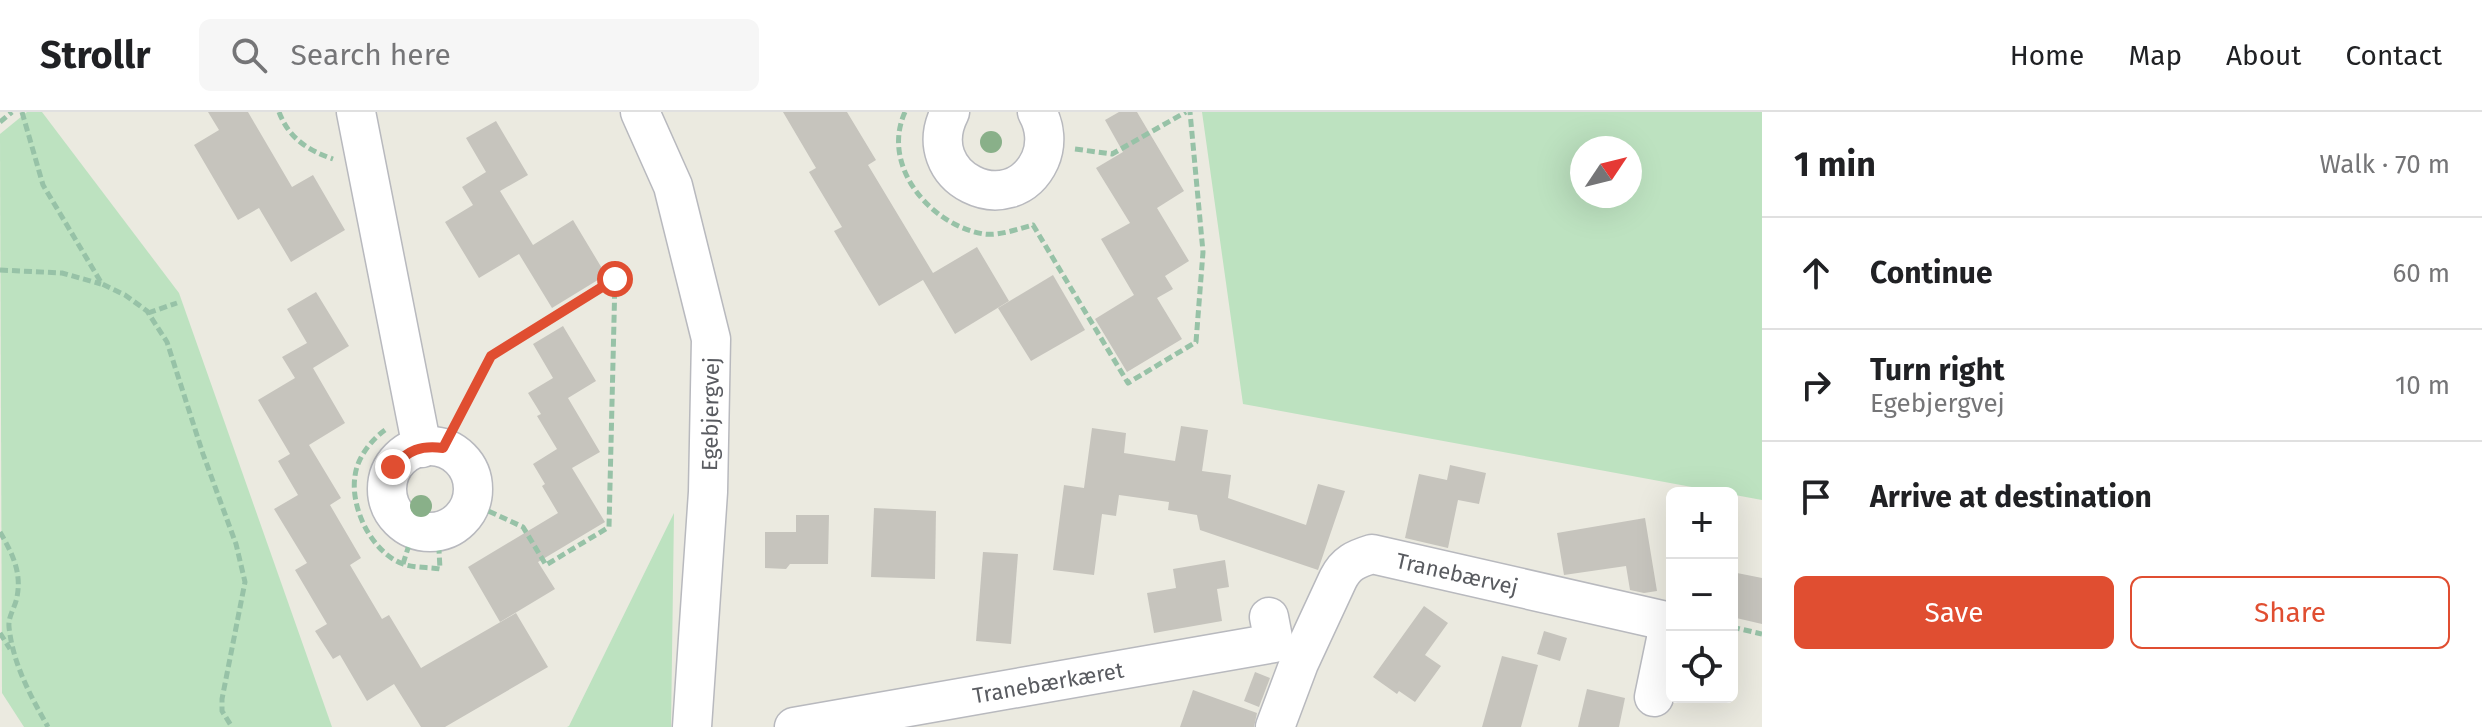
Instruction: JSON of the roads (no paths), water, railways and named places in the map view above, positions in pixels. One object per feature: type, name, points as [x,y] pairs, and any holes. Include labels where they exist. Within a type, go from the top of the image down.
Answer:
[{"type":"street","points":[[356,112],[433,448]]},
{"type":"street","name":"Egebjergvej","points":[[640,112],[673,186],[711,339],[708,492],[692,727]]},
{"type":"street","points":[[950,112],[942,135],[947,161],[954,173],[976,188],[1003,189],[1016,185],[1036,168],[1040,129]]},
{"type":"street","points":[[433,448],[455,454],[465,464],[471,476],[471,503],[455,525],[443,531],[428,532],[408,547],[401,521],[392,509],[388,481],[393,467],[403,456],[433,448]]},
{"type":"street","name":"Tranebærvej","points":[[1275,727],[1299,663],[1344,567],[1372,554],[1666,621],[1666,639],[1654,697]]},
{"type":"street","name":"Tranebærkæret","points":[[794,727],[1274,643],[1269,617]]}]
